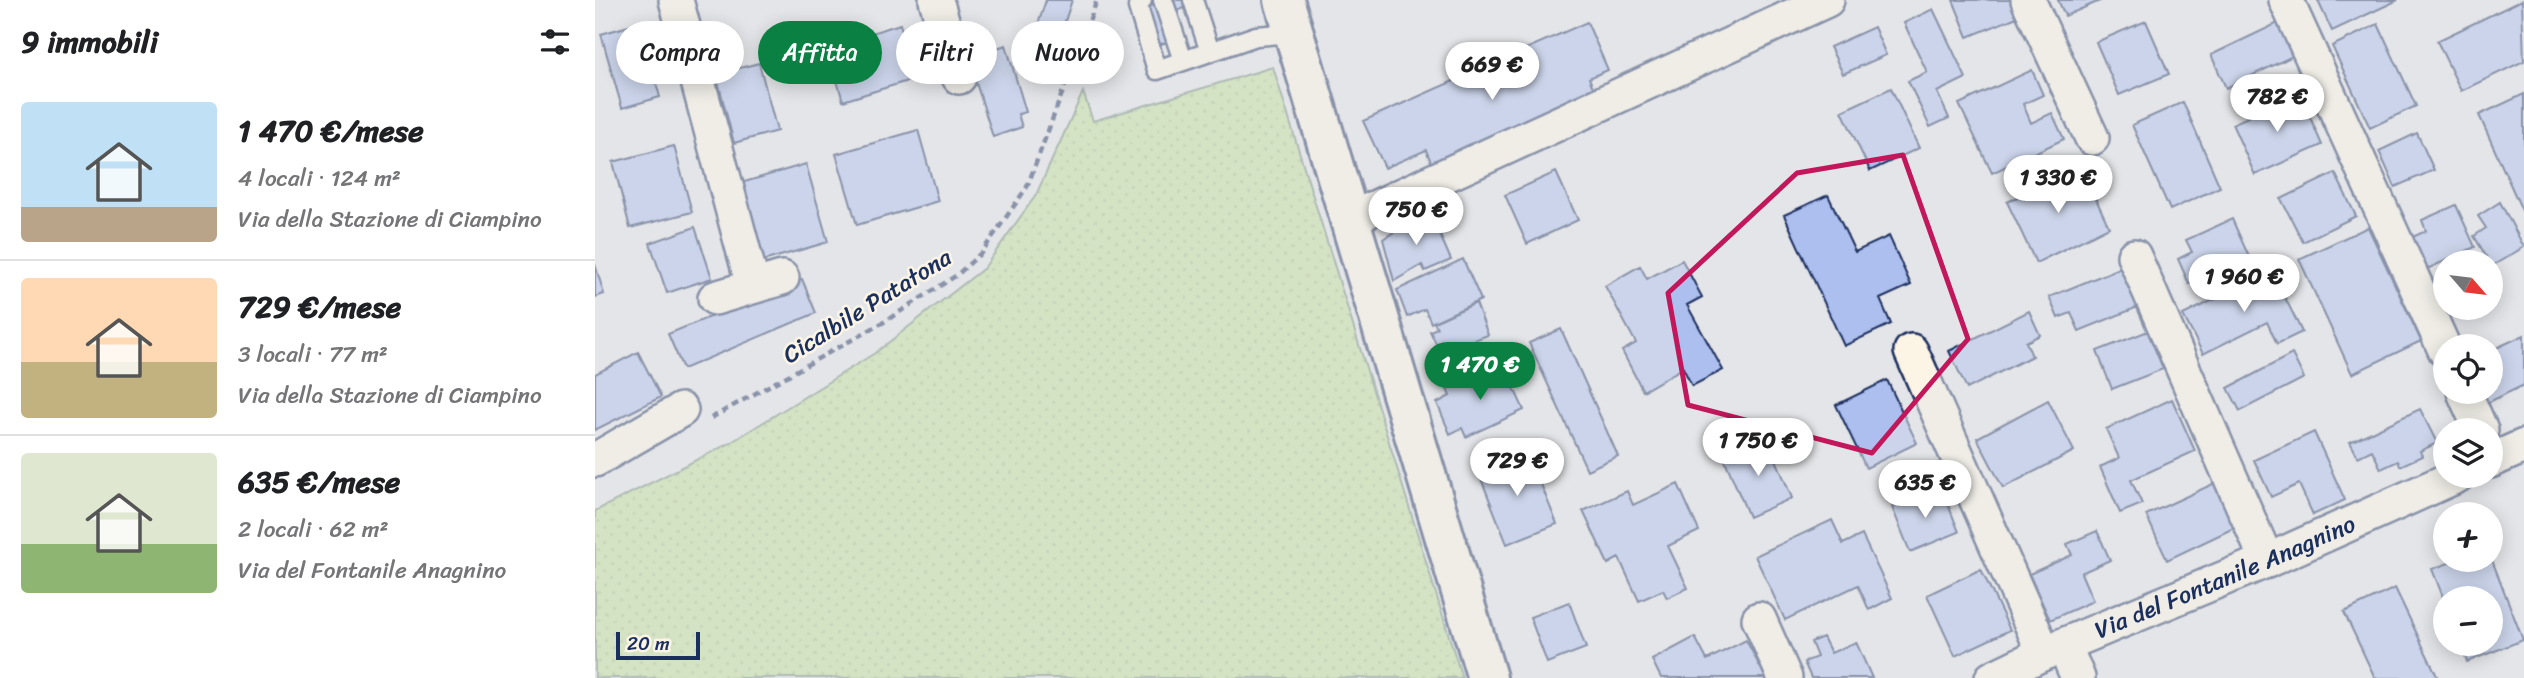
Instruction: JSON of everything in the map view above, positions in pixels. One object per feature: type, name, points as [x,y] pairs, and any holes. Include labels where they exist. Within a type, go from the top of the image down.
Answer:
[{"type":"street","points":[[676,0],[767,282],[715,298]]},
{"type":"street","points":[[936,0],[942,21]]},
{"type":"street","points":[[1348,220],[1827,0]]},
{"type":"street","points":[[2028,0],[2092,138]]},
{"type":"street","points":[[2286,0],[2438,334]]},
{"type":"street","points":[[1289,16],[1487,678]]},
{"type":"street","points":[[2134,256],[2267,561]]},
{"type":"street","points":[[1911,351],[2054,649],[2078,678]]},
{"type":"street","points":[[595,460],[690,417]]},
{"type":"street","name":"Via del Fontanile Anagnino","points":[[1992,678],[2433,487]]},
{"type":"street","points":[[1759,619],[1785,678]]},
{"type":"lane","points":[[1142,0],[1138,7],[1157,70],[1256,36],[1289,16]]},
{"type":"lane","points":[[1163,0],[1183,61]]},
{"type":"lane","points":[[1193,0],[1210,52]]},
{"type":"path","name":"Cicalbile Patatona","points":[[690,417],[884,322],[957,275],[982,252],[1027,187],[1097,0]]},
{"type":"highlighted area","points":[[1903,155],[1968,339],[1872,453],[1688,405],[1668,293],[1797,173]]},
{"type":"green space","points":[[1273,67],[1462,678],[595,678],[595,511],[730,443],[875,353],[984,268],[1036,195],[1083,92],[1093,121]]},
{"type":"building","points":[[1046,0],[1072,0],[1065,21],[1039,21]]},
{"type":"building","points":[[1169,0],[1205,0],[1173,12],[1181,38],[1144,49],[1132,12]]},
{"type":"building","points":[[1953,0],[2016,0],[2022,15],[1968,37]]},
{"type":"building","points":[[2058,0],[2102,0],[2065,16]]},
{"type":"building","points":[[2398,0],[2332,31],[2318,1]]},
{"type":"building","points":[[2522,0],[2524,61],[2461,91],[2437,41]]},
{"type":"building","points":[[1933,9],[1966,78],[1937,92],[1949,118],[1930,127],[1908,81],[1927,72],[1904,23]]},
{"type":"building","points":[[2146,21],[2169,74],[2119,95],[2096,42]]},
{"type":"building","points":[[1587,22],[1608,70],[1589,78],[1597,97],[1434,169],[1426,150],[1385,168],[1363,121]]},
{"type":"building","points":[[2280,22],[2295,55],[2226,88],[2211,55]]},
{"type":"building","points":[[2378,24],[2416,106],[2370,128],[2332,46]]},
{"type":"building","points":[[896,25],[898,84],[843,101],[838,84],[882,84],[882,30]]},
{"type":"building","points":[[1874,27],[1886,55],[1843,74],[1830,47]]},
{"type":"building","points":[[616,30],[616,84],[656,84],[660,97],[622,108],[601,34]]},
{"type":"building","points":[[1006,45],[1011,62],[1011,84],[1018,84],[1026,112],[1018,114],[1022,127],[993,137],[976,84],[997,84],[997,48]]},
{"type":"building","points":[[758,63],[758,84],[765,84],[777,131],[734,143],[719,84],[744,84],[744,67]]},
{"type":"building","points":[[2032,70],[2043,95],[2023,104],[2031,123],[2052,113],[2064,139],[1992,173],[1959,104]]},
{"type":"building","points":[[1891,88],[1919,148],[1870,171],[1842,111]]},
{"type":"building","points":[[2300,94],[2322,145],[2255,175],[2232,124]]},
{"type":"building","points":[[2524,94],[2524,215],[2479,115]]},
{"type":"building","points":[[2183,102],[2220,187],[2170,210],[2132,125]]},
{"type":"building","points":[[918,130],[938,201],[857,225],[836,154]]},
{"type":"building","points":[[2417,133],[2434,170],[2395,187],[2379,151]]},
{"type":"building","points":[[674,146],[692,212],[630,228],[613,162]]},
{"type":"building","points":[[806,164],[828,242],[763,261],[741,183]]},
{"type":"building","points":[[2081,167],[2109,227],[2036,263],[2007,202]]},
{"type":"building","points":[[1556,172],[1578,220],[1527,244],[1505,195]]},
{"type":"building","points":[[2335,173],[2356,216],[2303,242],[2281,199]]},
{"type":"building","points":[[1828,195],[1855,252],[1889,236],[1911,285],[1880,299],[1891,324],[1844,346],[1784,215]]},
{"type":"building","points":[[2500,202],[2524,247],[2503,259],[2503,250],[2482,250],[2474,236],[2486,228],[2478,216]]},
{"type":"building","points":[[2456,205],[2475,247],[2468,250],[2433,250],[2433,266],[2423,271],[2408,239],[2426,231],[2422,220]]},
{"type":"building","points":[[1429,210],[1451,260],[1425,271],[1422,265],[1394,281],[1383,239]]},
{"type":"building","points":[[2232,219],[2249,257],[2189,284],[2178,259],[2192,252],[2186,240]]},
{"type":"building","points":[[695,227],[712,278],[667,293],[650,243]]},
{"type":"building","points":[[2368,227],[2421,341],[2352,374],[2299,259]]},
{"type":"building","points":[[1463,259],[1481,300],[1431,323],[1425,309],[1407,317],[1397,290]]},
{"type":"building","points":[[1682,260],[1702,297],[1687,305],[1723,370],[1692,386],[1683,368],[1643,391],[1622,351],[1636,343],[1605,286],[1640,266],[1647,279]]},
{"type":"building","points":[[595,264],[604,294],[595,297]]},
{"type":"building","points":[[2122,267],[2138,307],[2079,331],[2071,313],[2058,318],[2049,297]]},
{"type":"building","points":[[2272,271],[2302,332],[2277,344],[2267,322],[2203,354],[2183,315]]},
{"type":"building","points":[[802,279],[816,313],[683,369],[668,334]]},
{"type":"building","points":[[1476,303],[1488,335],[1440,352],[1430,331],[1437,328],[1434,322]]},
{"type":"building","points":[[2029,311],[2040,335],[2026,342],[2032,356],[1967,389],[1949,351]]},
{"type":"building","points":[[1561,329],[1618,456],[1587,470],[1529,343]]},
{"type":"building","points":[[2148,331],[2163,369],[2112,389],[2097,351]]},
{"type":"building","points":[[2524,335],[2524,385],[2503,395],[2503,345]]},
{"type":"building","points":[[638,352],[661,397],[595,430],[595,374]]},
{"type":"building","points":[[2292,354],[2304,378],[2240,411],[2228,388]]},
{"type":"building","points":[[1503,364],[1524,410],[1466,437],[1462,428],[1450,434],[1437,403],[1450,396],[1447,389]]},
{"type":"building","points":[[1887,380],[1917,443],[1866,468],[1836,405]]},
{"type":"building","points":[[2172,399],[2195,451],[2131,480],[2142,504],[2120,513],[2100,467],[2119,458],[2106,429]]},
{"type":"building","points":[[2048,400],[2074,451],[2003,488],[1977,438]]},
{"type":"building","points":[[2420,409],[2433,435],[2433,445],[2420,451],[2422,456],[2400,466],[2398,461],[2381,469],[2372,450],[2358,457],[2350,442]]},
{"type":"building","points":[[2314,432],[2345,500],[2313,515],[2299,484],[2271,497],[2254,460]]},
{"type":"building","points":[[1768,440],[1792,498],[1749,517],[1724,458]]},
{"type":"building","points":[[1528,452],[1557,524],[1507,544],[1478,471]]},
{"type":"building","points":[[2215,483],[2236,527],[2167,560],[2146,515]]},
{"type":"building","points":[[1678,484],[1699,531],[1668,546],[1688,588],[1667,598],[1663,590],[1639,601],[1619,558],[1608,564],[1583,511],[1627,491],[1633,505]]},
{"type":"building","points":[[1941,487],[1959,532],[1910,552],[1892,507]]},
{"type":"building","points":[[1832,520],[1843,544],[1862,535],[1892,598],[1869,610],[1858,585],[1785,620],[1755,556]]},
{"type":"building","points":[[2097,531],[2110,560],[2081,573],[2093,601],[2050,620],[2029,574],[2072,555],[2067,544]]},
{"type":"building","points":[[1981,569],[2010,630],[1955,656],[1927,595]]},
{"type":"building","points":[[2433,572],[2497,572],[2502,586],[2439,586]]},
{"type":"building","points":[[2395,588],[2438,678],[2375,678],[2344,612]]},
{"type":"building","points":[[2503,588],[2523,640],[2503,648]]},
{"type":"building","points":[[1569,602],[1586,648],[1547,663],[1530,617]]},
{"type":"building","points":[[1695,637],[1707,660],[1746,640],[1766,678],[1661,678],[1652,660]]},
{"type":"building","points":[[1823,637],[1831,653],[1856,642],[1872,678],[1811,678],[1804,662],[1817,657],[1811,642]]},
{"type":"building","points":[[2465,656],[2482,656],[2467,662]]}]
